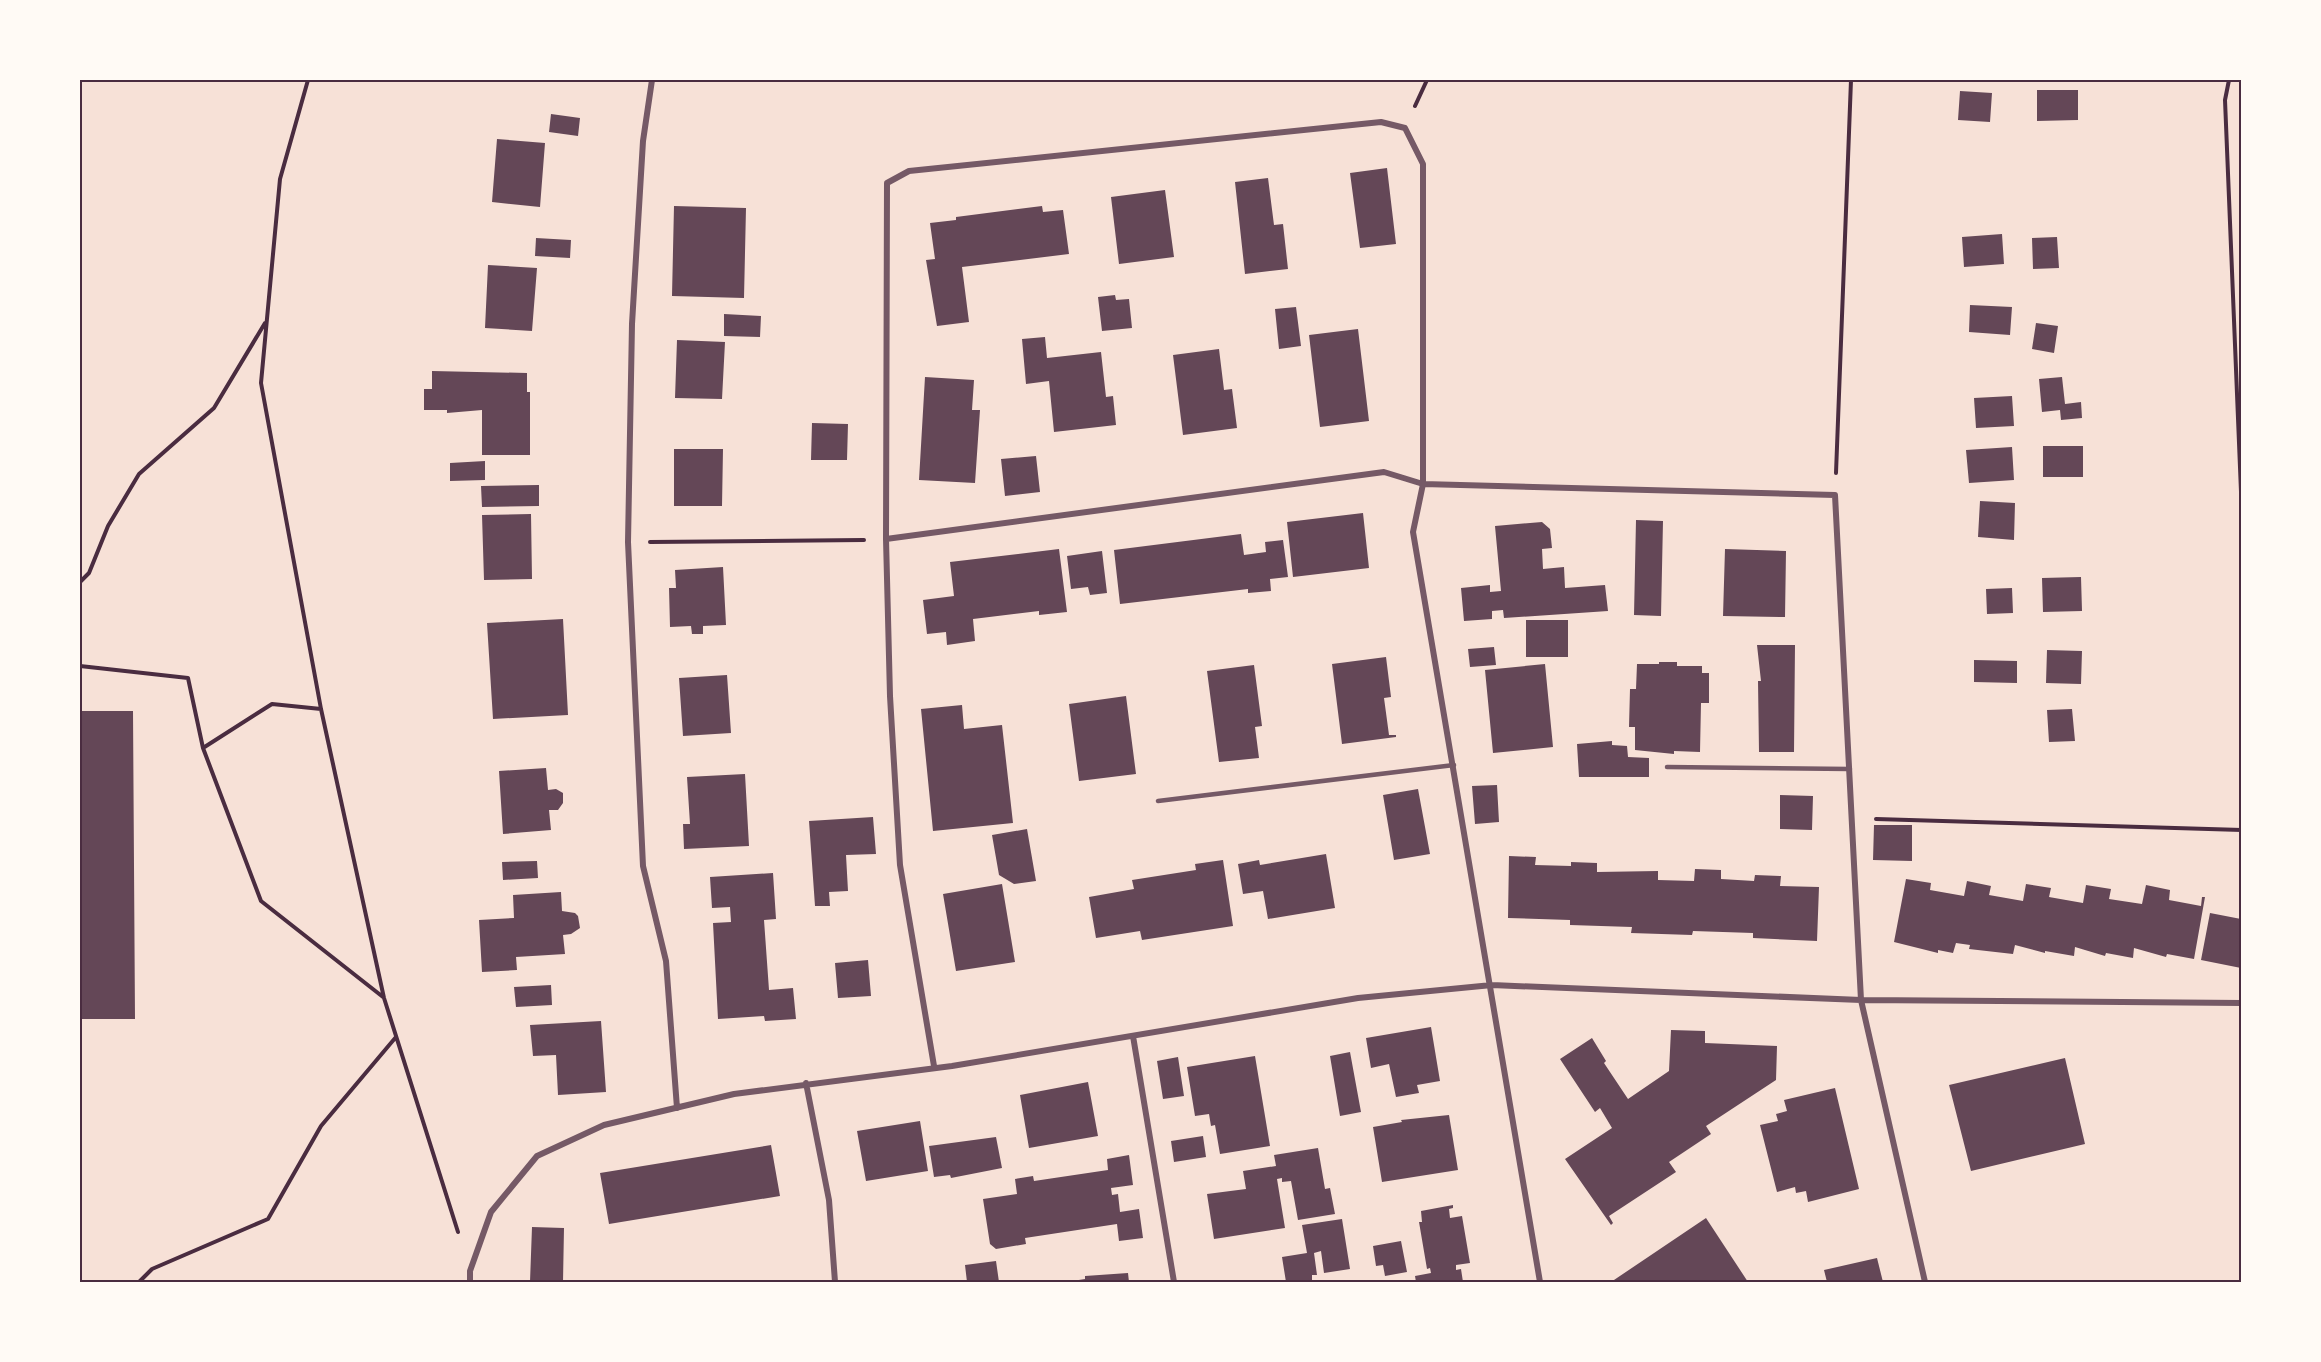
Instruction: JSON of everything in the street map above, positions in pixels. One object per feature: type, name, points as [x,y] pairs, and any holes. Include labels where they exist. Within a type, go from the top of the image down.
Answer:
[{"type":"street","points":[[652,80],[643,141],[632,324],[628,542],[643,866],[666,961],[677,1108]]},
{"type":"street","points":[[934,1066],[900,865],[890,696],[886,539],[887,183],[909,171],[1381,122],[1405,128],[1423,164],[1423,484],[1413,532],[1492,985],[1540,1282]]},
{"type":"street","points":[[886,539],[1384,472],[1423,484],[1835,495],[1861,1000],[1925,1282]]},
{"type":"street","points":[[470,1282],[471,1271],[490,1212],[537,1156],[603,1125],[734,1094],[1133,1036],[1358,998],[1492,985],[1861,1000],[2241,1003]]},
{"type":"street","points":[[1133,1036],[1174,1282]]},
{"type":"street","points":[[806,1083],[829,1200],[835,1282]]},
{"type":"lane","points":[[1158,801],[1454,765]]},
{"type":"lane","points":[[1667,767],[1850,769]]},
{"type":"path","points":[[308,80],[280,179],[261,383],[321,709],[384,998],[471,1271]]},
{"type":"path","points":[[1835,495],[1851,80]]},
{"type":"path","points":[[2229,80],[2225,100],[2241,516]]},
{"type":"path","points":[[80,582],[89,573],[108,526],[139,474],[214,408],[267,321]]},
{"type":"path","points":[[628,542],[886,539]]},
{"type":"path","points":[[80,666],[188,678],[203,748],[261,901],[384,998]]},
{"type":"path","points":[[203,748],[272,704],[321,709]]},
{"type":"path","points":[[1851,819],[2241,830]]},
{"type":"path","points":[[139,1282],[152,1269],[268,1218],[321,1126],[397,1036]]},
{"type":"building","points":[[2037,90],[2078,90],[2078,120],[2037,121]]},
{"type":"building","points":[[1960,91],[1992,93],[1990,122],[1958,120]]},
{"type":"building","points":[[551,114],[580,118],[578,136],[549,132]]},
{"type":"building","points":[[497,139],[545,143],[540,207],[492,202]]},
{"type":"building","points":[[1387,168],[1396,244],[1360,248],[1350,173]]},
{"type":"building","points":[[1268,178],[1274,225],[1283,224],[1288,269],[1245,274],[1235,182]]},
{"type":"building","points":[[1165,190],[1174,257],[1119,264],[1111,197]]},
{"type":"building","points":[[674,206],[746,208],[744,298],[672,296]]},
{"type":"building","points":[[1042,206],[1043,212],[1063,210],[1069,254],[962,267],[969,322],[937,326],[926,260],[935,259],[930,223],[956,220],[956,217]]},
{"type":"building","points":[[2002,234],[2004,264],[1964,267],[1962,237]]},
{"type":"building","points":[[2057,237],[2059,268],[2033,269],[2032,238]]},
{"type":"building","points":[[536,238],[571,240],[570,258],[535,256]]},
{"type":"building","points":[[488,265],[537,268],[532,331],[485,328]]},
{"type":"building","points":[[1115,295],[1116,300],[1129,299],[1132,328],[1102,331],[1098,297]]},
{"type":"building","points":[[1970,305],[2012,307],[2010,335],[1969,332]]},
{"type":"building","points":[[1296,307],[1301,346],[1279,349],[1275,309]]},
{"type":"building","points":[[724,314],[761,316],[760,337],[724,336]]},
{"type":"building","points":[[2036,323],[2058,326],[2054,353],[2032,349]]},
{"type":"building","points":[[1358,329],[1369,421],[1320,427],[1309,335]]},
{"type":"building","points":[[1045,337],[1047,358],[1101,352],[1106,397],[1113,396],[1116,425],[1054,432],[1049,381],[1026,384],[1022,339]]},
{"type":"building","points":[[677,340],[725,342],[722,399],[675,398]]},
{"type":"building","points":[[1219,349],[1224,390],[1232,389],[1237,428],[1183,435],[1173,355]]},
{"type":"building","points":[[432,371],[527,373],[527,392],[530,392],[530,455],[482,455],[482,410],[447,413],[447,410],[424,410],[424,389],[432,389]]},
{"type":"building","points":[[925,377],[974,380],[972,410],[980,410],[975,483],[919,480]]},
{"type":"building","points":[[2062,377],[2065,404],[2081,402],[2082,418],[2061,420],[2060,410],[2042,412],[2039,379]]},
{"type":"building","points":[[2012,396],[2014,426],[1976,428],[1974,398]]},
{"type":"building","points":[[812,423],[848,424],[847,460],[811,460]]},
{"type":"building","points":[[2043,446],[2083,446],[2083,477],[2043,477]]},
{"type":"building","points":[[2012,447],[2014,480],[1969,483],[1966,450]]},
{"type":"building","points":[[674,449],[723,449],[722,506],[674,506]]},
{"type":"building","points":[[1036,456],[1040,492],[1005,496],[1001,459]]},
{"type":"building","points":[[485,461],[485,480],[450,481],[450,463]]},
{"type":"building","points":[[539,485],[539,506],[482,507],[481,486]]},
{"type":"building","points":[[1980,501],[2015,503],[2014,540],[1978,537]]},
{"type":"building","points":[[1363,513],[1369,568],[1293,577],[1287,522]]},
{"type":"building","points":[[531,514],[532,579],[484,580],[482,515]]},
{"type":"building","points":[[1636,520],[1663,521],[1661,616],[1634,615]]},
{"type":"building","points":[[1542,522],[1550,529],[1552,548],[1542,549],[1543,569],[1564,567],[1565,588],[1605,585],[1608,611],[1504,618],[1503,610],[1492,611],[1492,619],[1464,621],[1461,588],[1490,585],[1490,592],[1501,591],[1495,526]]},
{"type":"building","points":[[1241,534],[1244,555],[1266,552],[1265,542],[1283,540],[1288,577],[1270,579],[1271,591],[1248,593],[1248,589],[1120,604],[1114,550]]},
{"type":"building","points":[[1059,549],[1067,612],[1039,615],[1039,611],[973,619],[975,641],[947,645],[946,632],[927,634],[923,600],[954,596],[950,562]]},
{"type":"building","points":[[1725,549],[1786,551],[1785,617],[1723,616]]},
{"type":"building","points":[[1102,551],[1107,593],[1090,595],[1088,587],[1071,589],[1067,556]]},
{"type":"building","points":[[723,567],[726,625],[703,626],[703,634],[692,634],[691,626],[670,627],[669,588],[676,588],[675,570]]},
{"type":"building","points":[[2081,577],[2082,611],[2043,612],[2042,578]]},
{"type":"building","points":[[2012,588],[2013,613],[1987,614],[1986,589]]},
{"type":"building","points":[[563,619],[568,715],[493,719],[487,623]]},
{"type":"building","points":[[1526,620],[1568,620],[1568,657],[1526,657]]},
{"type":"building","points":[[1757,645],[1795,645],[1794,752],[1759,752],[1758,681],[1761,681]]},
{"type":"building","points":[[1494,647],[1496,665],[1470,667],[1468,649]]},
{"type":"building","points":[[2047,650],[2082,651],[2081,684],[2046,683]]},
{"type":"building","points":[[1386,657],[1391,697],[1384,698],[1389,735],[1396,735],[1396,737],[1342,744],[1332,664]]},
{"type":"building","points":[[1974,660],[2017,661],[2017,683],[1974,682]]},
{"type":"building","points":[[1659,662],[1677,662],[1677,666],[1702,666],[1702,673],[1709,673],[1709,703],[1701,703],[1700,752],[1674,751],[1674,754],[1635,750],[1635,727],[1629,727],[1630,689],[1636,689],[1637,664],[1659,664]]},
{"type":"building","points":[[1545,664],[1553,747],[1493,753],[1485,670]]},
{"type":"building","points":[[1254,665],[1262,726],[1255,727],[1259,758],[1219,762],[1207,671]]},
{"type":"building","points":[[727,675],[731,733],[683,736],[679,678]]},
{"type":"building","points":[[1126,696],[1136,774],[1079,781],[1069,704]]},
{"type":"building","points":[[962,705],[964,729],[1002,725],[1013,823],[933,831],[921,709]]},
{"type":"building","points":[[2072,709],[2075,741],[2049,742],[2047,710]]},
{"type":"building","points":[[80,711],[133,711],[135,1019],[80,1019]]},
{"type":"building","points":[[1612,741],[1612,745],[1627,746],[1628,757],[1649,758],[1649,777],[1579,777],[1577,744]]},
{"type":"building","points":[[546,768],[548,790],[556,789],[563,793],[563,803],[558,810],[549,810],[551,830],[503,834],[499,771]]},
{"type":"building","points":[[745,774],[749,846],[684,849],[683,824],[690,824],[687,777]]},
{"type":"building","points":[[1497,785],[1499,822],[1475,824],[1472,786]]},
{"type":"building","points":[[1418,789],[1430,854],[1394,860],[1383,795]]},
{"type":"building","points":[[1780,795],[1813,796],[1812,830],[1780,829]]},
{"type":"building","points":[[873,817],[876,854],[846,855],[848,891],[829,892],[830,906],[815,906],[809,821]]},
{"type":"building","points":[[1874,825],[1912,825],[1912,861],[1873,860]]},
{"type":"building","points":[[1027,829],[1036,881],[1014,884],[999,875],[992,835]]},
{"type":"building","points":[[1326,854],[1335,908],[1268,919],[1263,891],[1243,894],[1238,864],[1259,860],[1260,865]]},
{"type":"building","points":[[1509,856],[1536,857],[1535,865],[1571,866],[1571,862],[1597,863],[1597,872],[1658,871],[1658,880],[1694,881],[1695,869],[1721,870],[1721,879],[1754,881],[1755,875],[1781,876],[1780,886],[1819,887],[1817,941],[1753,938],[1753,933],[1693,931],[1692,935],[1631,933],[1632,927],[1570,925],[1570,920],[1508,918]]},
{"type":"building","points":[[1223,860],[1233,926],[1142,940],[1140,931],[1096,938],[1089,897],[1134,889],[1132,880],[1196,870],[1195,864]]},
{"type":"building","points":[[537,861],[538,878],[503,880],[502,862]]},
{"type":"building","points":[[773,873],[776,919],[764,920],[769,990],[793,988],[796,1019],[765,1021],[764,1016],[718,1019],[713,923],[731,922],[730,907],[712,908],[710,877]]},
{"type":"building","points":[[1906,879],[1931,883],[1930,890],[1964,896],[1967,881],[1991,886],[1989,895],[2023,901],[2026,884],[2051,888],[2049,897],[2083,903],[2086,885],[2111,889],[2109,899],[2142,904],[2146,885],[2170,890],[2169,900],[2201,906],[2202,897],[2205,897],[2194,959],[2167,954],[2166,957],[2134,948],[2133,958],[2106,953],[2105,956],[2075,947],[2074,956],[2045,951],[2045,953],[2015,945],[2013,954],[1969,949],[1970,945],[1956,943],[1953,953],[1938,950],[1938,953],[1894,942]]},
{"type":"building","points":[[1002,884],[1015,962],[956,971],[943,894]]},
{"type":"building","points":[[561,892],[562,911],[575,913],[578,916],[580,928],[571,934],[563,935],[565,954],[516,957],[517,970],[482,972],[479,920],[514,918],[513,895]]},
{"type":"building","points":[[2210,913],[2241,919],[2241,968],[2201,960]]},
{"type":"building","points":[[868,960],[871,996],[838,998],[835,963]]},
{"type":"building","points":[[551,985],[552,1005],[516,1007],[514,987]]},
{"type":"building","points":[[601,1021],[606,1092],[558,1095],[556,1055],[533,1056],[530,1025]]},
{"type":"building","points":[[1431,1027],[1440,1081],[1417,1085],[1419,1093],[1396,1097],[1389,1064],[1371,1068],[1366,1038]]},
{"type":"building","points":[[1671,1030],[1705,1031],[1705,1043],[1777,1046],[1776,1080],[1706,1126],[1711,1134],[1669,1162],[1676,1172],[1609,1216],[1613,1223],[1611,1225],[1565,1159],[1612,1128],[1600,1108],[1595,1112],[1560,1059],[1592,1038],[1606,1061],[1604,1063],[1628,1099],[1669,1071]]},
{"type":"building","points":[[1350,1052],[1361,1112],[1340,1116],[1330,1056]]},
{"type":"building","points":[[1255,1056],[1270,1146],[1220,1154],[1215,1125],[1211,1126],[1209,1114],[1195,1116],[1187,1067]]},
{"type":"building","points":[[1178,1057],[1184,1096],[1163,1099],[1157,1061]]},
{"type":"building","points":[[2065,1058],[2085,1144],[1971,1171],[1949,1085]]},
{"type":"building","points":[[1088,1082],[1098,1136],[1029,1148],[1020,1095]]},
{"type":"building","points":[[1835,1088],[1859,1189],[1808,1202],[1806,1191],[1796,1193],[1795,1187],[1777,1192],[1760,1125],[1778,1121],[1776,1114],[1787,1111],[1784,1100]]},
{"type":"building","points":[[1449,1115],[1458,1170],[1382,1182],[1373,1127],[1402,1122],[1401,1120]]},
{"type":"building","points":[[920,1121],[928,1171],[866,1181],[857,1131]]},
{"type":"building","points":[[1203,1136],[1206,1157],[1174,1162],[1171,1141]]},
{"type":"building","points":[[996,1137],[1002,1168],[951,1178],[950,1175],[934,1177],[929,1146]]},
{"type":"building","points":[[771,1145],[780,1196],[609,1224],[600,1173]]},
{"type":"building","points":[[1318,1148],[1325,1189],[1330,1188],[1335,1214],[1298,1220],[1291,1181],[1282,1182],[1282,1178],[1277,1179],[1285,1228],[1214,1239],[1207,1194],[1246,1189],[1243,1171],[1276,1166],[1274,1155]]},
{"type":"building","points":[[1129,1155],[1133,1185],[1111,1188],[1112,1195],[1118,1194],[1120,1212],[1139,1209],[1143,1238],[1119,1241],[1117,1224],[1025,1238],[1026,1244],[996,1249],[990,1244],[983,1199],[1017,1194],[1015,1179],[1033,1176],[1034,1181],[1108,1170],[1107,1159]]},
{"type":"building","points":[[1453,1205],[1453,1208],[1449,1209],[1450,1218],[1462,1216],[1470,1263],[1456,1265],[1456,1270],[1461,1269],[1463,1282],[1416,1282],[1415,1276],[1431,1273],[1430,1268],[1427,1269],[1419,1222],[1422,1222],[1421,1211]]},
{"type":"building","points":[[1706,1218],[1748,1282],[1611,1282]]},
{"type":"building","points":[[1342,1219],[1350,1269],[1324,1273],[1321,1251],[1314,1253],[1317,1275],[1312,1275],[1312,1282],[1286,1282],[1282,1257],[1307,1253],[1302,1225]]},
{"type":"building","points":[[532,1227],[564,1228],[563,1282],[530,1282]]},
{"type":"building","points":[[1401,1241],[1407,1272],[1385,1276],[1383,1265],[1376,1266],[1373,1246]]},
{"type":"building","points":[[1877,1258],[1883,1282],[1827,1282],[1824,1270]]},
{"type":"building","points":[[996,1261],[999,1282],[967,1282],[965,1265]]},
{"type":"building","points":[[1128,1273],[1129,1282],[1066,1282],[1085,1279],[1085,1276]]}]
